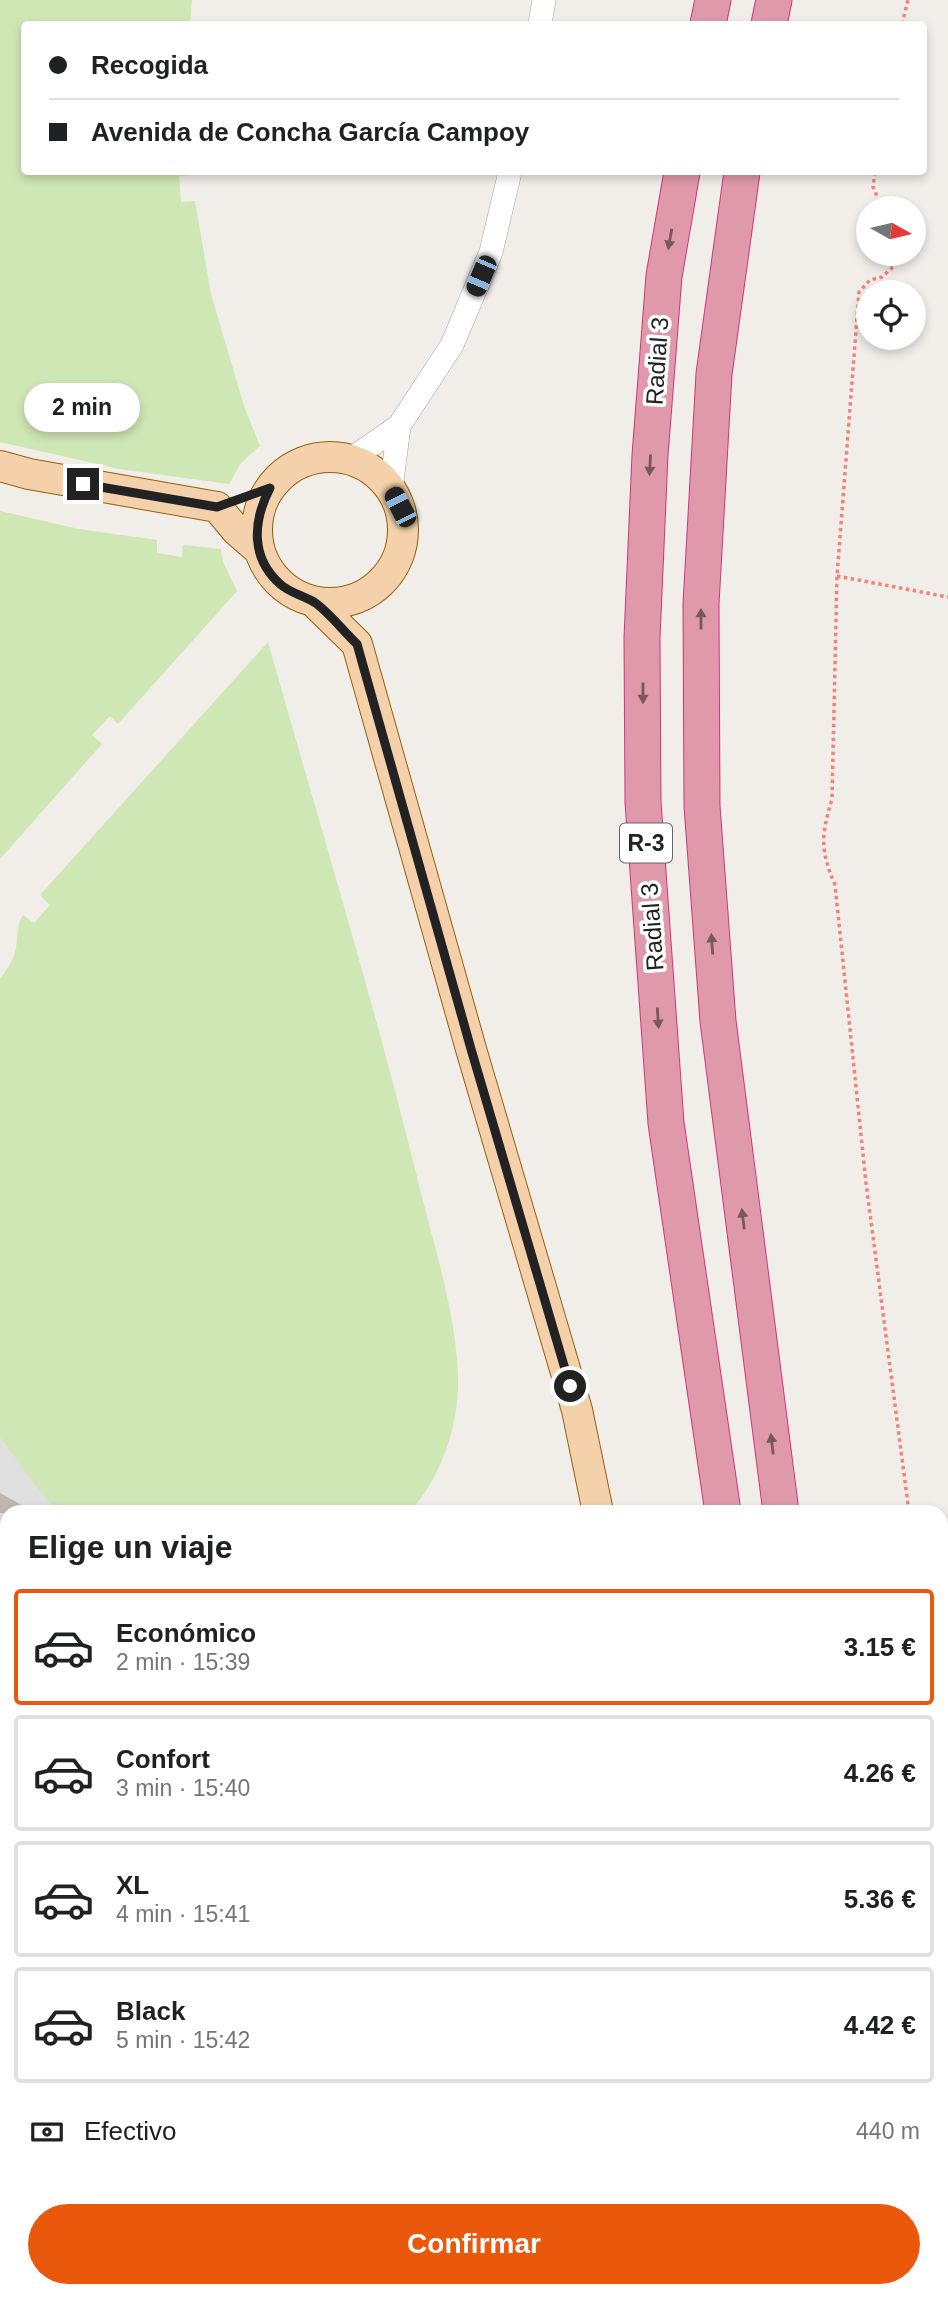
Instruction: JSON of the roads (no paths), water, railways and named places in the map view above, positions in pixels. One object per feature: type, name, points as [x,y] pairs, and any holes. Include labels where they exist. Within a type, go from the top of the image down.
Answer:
[{"type":"highway","points":[[709,21],[713,0]]},
{"type":"highway","points":[[770,21],[774,0]]},
{"type":"highway","name":"Radial 3","points":[[681,175],[664,276],[650,455],[642,638],[643,802],[666,1123],[722,1505]]},
{"type":"highway","name":"R-3","points":[[741,175],[713,401],[701,604],[702,806],[718,1021],[780,1505]]},
{"type":"main road","points":[[357,644],[375,589],[391,570],[401,548],[404,527],[400,507],[391,489],[373,470],[351,459],[335,456],[304,461],[285,472],[270,488],[260,507],[257,528],[259,550],[267,568],[279,584],[295,595],[314,602],[335,604],[356,599],[375,589]]},
{"type":"main road","points":[[0,466],[29,474],[217,507],[270,488]]},
{"type":"main road","points":[[217,507],[237,531],[259,550]]},
{"type":"main road","points":[[314,602],[357,644],[467,1036],[577,1410],[597,1505]]},
{"type":"street","points":[[540,21],[544,0]]},
{"type":"street","points":[[351,459],[399,426],[452,345],[491,253],[509,175]]},
{"type":"street","points":[[391,489],[399,426]]}]
